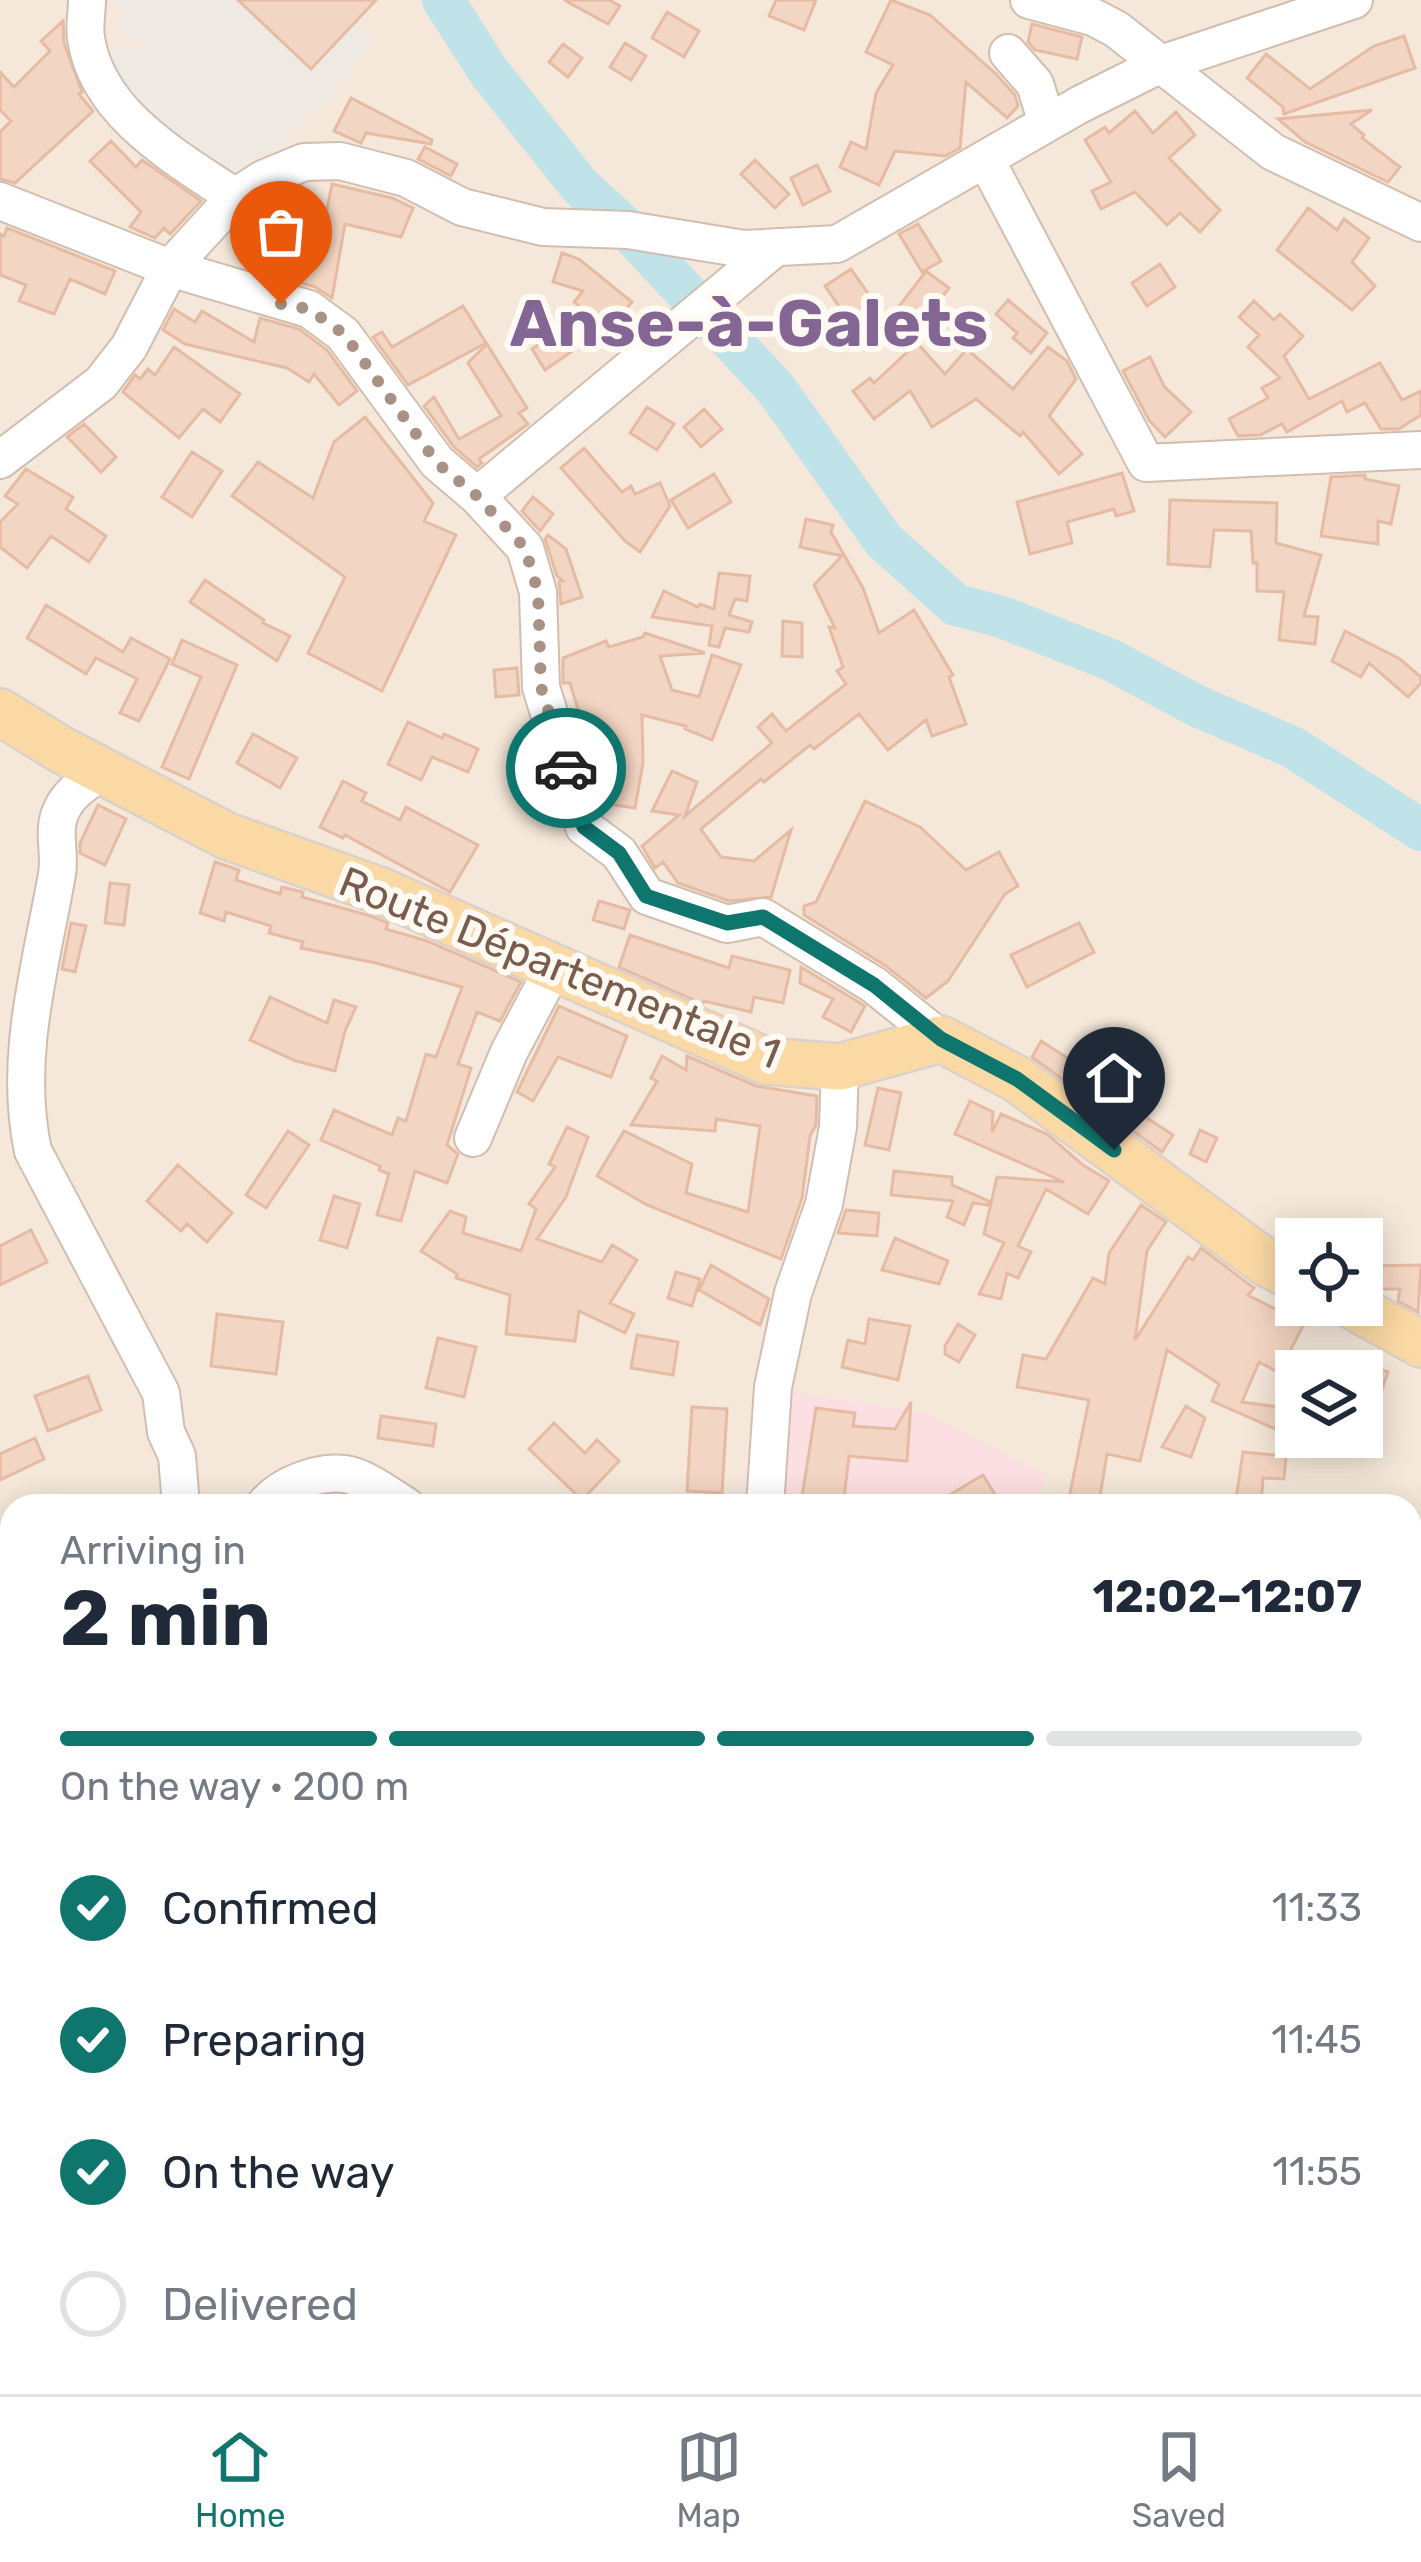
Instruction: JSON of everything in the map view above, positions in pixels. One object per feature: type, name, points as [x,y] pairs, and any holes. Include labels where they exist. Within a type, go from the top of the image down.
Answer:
[{"type":"main road","name":"Route Départementale 1","points":[[0,712],[226,836],[381,891],[766,1061],[841,1067],[941,1039]]},
{"type":"main road","points":[[941,1039],[1017,1079],[1275,1268]]},
{"type":"main road","points":[[1383,1323],[1421,1344]]},
{"type":"street","points":[[87,0],[86,39],[107,93],[132,121],[235,197]]},
{"type":"street","points":[[1029,0],[1093,17],[1116,29],[1273,152],[1421,223]]},
{"type":"street","points":[[0,460],[101,383],[129,347],[170,268],[235,197],[262,179],[304,163],[340,160],[406,178],[462,207],[543,227],[628,230],[744,249],[836,244],[1047,123],[1161,64],[1354,0]]},
{"type":"street","points":[[1008,53],[1035,84],[1047,123]]},
{"type":"street","points":[[986,160],[1146,463],[1421,451]]},
{"type":"street","points":[[0,201],[170,268],[309,309],[344,334],[437,463],[477,496],[525,548],[538,592],[541,687],[584,827],[619,853],[646,896],[727,923],[763,917],[874,985],[941,1039]]},
{"type":"street","points":[[477,496],[776,247]]},
{"type":"street","points":[[102,770],[72,794],[55,829],[59,866],[26,1044],[25,1113],[16,1149],[161,1393],[166,1432],[177,1456],[180,1494]]},
{"type":"street","points":[[473,1138],[509,1052],[554,968]]},
{"type":"street","points":[[766,1494],[773,1387],[793,1293],[824,1204],[838,1127],[841,1067]]},
{"type":"street","points":[[273,1494],[311,1479],[346,1474],[384,1494]]},
{"type":"shaded area","points":[[0,0],[1421,0],[1421,1494],[0,1494]]},
{"type":"shaded area","points":[[100,0],[331,0],[374,40],[319,108],[313,106],[287,139],[239,169],[231,187],[176,149],[103,66],[118,44],[138,50],[143,44],[118,30],[124,7]]},
{"type":"shaded area","points":[[782,1390],[925,1413],[1044,1473],[1040,1494],[778,1494]]},
{"type":"building","points":[[238,0],[376,0],[311,69]]},
{"type":"building","points":[[564,0],[609,0],[620,6],[608,24]]},
{"type":"building","points":[[776,0],[816,0],[804,30],[769,16]]},
{"type":"building","points":[[891,0],[930,15],[996,74],[1015,95],[1018,106],[1007,118],[966,82],[960,148],[945,156],[895,151],[879,185],[840,167],[851,142],[866,149],[876,93],[893,65],[866,52]]},
{"type":"building","points":[[667,12],[699,31],[684,57],[652,38]]},
{"type":"building","points":[[63,21],[64,43],[79,94],[93,111],[15,183],[0,179],[0,132],[11,121],[0,110],[0,72],[14,87],[50,51],[41,41]]},
{"type":"building","points":[[1032,24],[1082,37],[1077,59],[1035,50],[1028,42]]},
{"type":"building","points":[[1404,36],[1415,68],[1284,114],[1283,107],[1247,78],[1266,54],[1310,89],[1374,46]]},
{"type":"building","points":[[625,43],[646,56],[631,80],[610,67]]},
{"type":"building","points":[[563,44],[582,58],[568,77],[549,62]]},
{"type":"building","points":[[351,98],[432,140],[431,144],[366,133],[361,143],[334,131]]},
{"type":"building","points":[[1372,110],[1351,124],[1400,167],[1388,182],[1305,142],[1278,119]]},
{"type":"building","points":[[1135,111],[1153,133],[1176,112],[1195,135],[1169,158],[1220,210],[1200,232],[1180,213],[1167,225],[1135,192],[1101,209],[1092,191],[1111,182],[1085,140],[1105,127],[1109,133]]},
{"type":"building","points":[[111,141],[136,167],[142,160],[201,201],[170,234],[164,228],[155,238],[130,227],[141,212],[90,161]]},
{"type":"building","points":[[425,147],[457,164],[451,176],[418,159]]},
{"type":"building","points":[[755,160],[789,194],[775,208],[741,174]]},
{"type":"building","points":[[817,165],[830,191],[803,205],[791,178]]},
{"type":"building","points":[[332,184],[392,198],[413,208],[401,237],[345,224],[332,298],[315,287],[247,267],[262,241],[299,263],[305,224],[292,192],[302,187],[325,219]]},
{"type":"building","points":[[1308,208],[1337,230],[1344,219],[1369,238],[1352,262],[1375,286],[1352,310],[1277,250]]},
{"type":"building","points":[[918,224],[941,261],[922,272],[899,234]]},
{"type":"building","points":[[7,228],[115,271],[105,294],[70,279],[54,314],[19,301],[26,285],[0,275],[0,234],[4,236]]},
{"type":"building","points":[[562,253],[579,259],[632,302],[609,330],[574,302],[583,291],[553,282]]},
{"type":"building","points":[[1160,264],[1175,287],[1147,306],[1132,283]]},
{"type":"building","points":[[851,269],[879,309],[853,327],[825,286]]},
{"type":"building","points":[[926,271],[949,288],[916,330],[894,313]]},
{"type":"building","points":[[1008,300],[1047,333],[1031,353],[996,314]]},
{"type":"building","points":[[1254,301],[1274,320],[1280,314],[1303,336],[1284,356],[1309,399],[1380,363],[1402,400],[1421,391],[1421,415],[1399,429],[1381,429],[1365,403],[1347,412],[1342,401],[1287,432],[1282,424],[1260,435],[1238,436],[1229,419],[1268,398],[1262,388],[1280,378],[1248,347],[1259,335],[1239,317]]},
{"type":"building","points":[[463,306],[486,343],[408,385],[373,337],[382,332],[392,347]]},
{"type":"building","points":[[174,309],[195,322],[202,311],[254,342],[260,318],[299,329],[327,350],[357,391],[339,405],[314,374],[309,382],[287,368],[185,344],[163,330]]},
{"type":"building","points":[[558,332],[571,352],[545,370],[532,349]]},
{"type":"building","points":[[917,343],[945,374],[967,349],[1013,389],[1048,347],[1067,361],[1076,379],[1049,416],[1082,454],[1059,474],[1023,432],[1020,436],[976,399],[932,427],[910,391],[874,419],[853,391],[870,378],[874,383]]},
{"type":"building","points":[[487,344],[527,408],[519,413],[528,424],[479,459],[482,463],[477,467],[454,447],[424,406],[434,397],[459,439],[501,416],[468,363]]},
{"type":"building","points":[[174,347],[240,394],[220,422],[203,409],[179,438],[123,392],[135,375],[140,379],[148,369],[155,375]]},
{"type":"building","points":[[1150,357],[1164,386],[1191,412],[1165,437],[1149,420],[1123,371]]},
{"type":"building","points":[[647,407],[674,424],[657,450],[630,433]]},
{"type":"building","points":[[704,409],[722,429],[701,447],[684,427]]},
{"type":"building","points":[[365,417],[433,503],[424,521],[456,535],[382,691],[308,653],[345,577],[232,496],[258,462],[313,498],[334,442]]},
{"type":"building","points":[[84,424],[116,457],[101,472],[67,437]]},
{"type":"building","points":[[584,448],[622,492],[631,486],[635,494],[660,483],[670,506],[640,552],[561,468]]},
{"type":"building","points":[[192,452],[222,471],[192,517],[162,497]]},
{"type":"building","points":[[26,469],[73,497],[66,509],[106,536],[89,562],[51,536],[27,568],[0,547],[0,522],[18,504],[5,496]]},
{"type":"building","points":[[1122,473],[1134,511],[1116,516],[1114,509],[1067,522],[1072,543],[1030,554],[1017,502]]},
{"type":"building","points":[[714,474],[731,502],[688,528],[671,500]]},
{"type":"building","points":[[1365,475],[1365,479],[1399,486],[1391,524],[1378,521],[1378,544],[1321,536],[1331,477]]},
{"type":"building","points":[[533,497],[553,514],[540,531],[522,511]]},
{"type":"building","points":[[1170,500],[1277,503],[1276,543],[1321,555],[1304,616],[1318,617],[1315,644],[1279,640],[1284,592],[1257,591],[1251,531],[1214,530],[1210,567],[1168,564]]},
{"type":"building","points":[[806,519],[833,525],[831,532],[863,588],[879,633],[914,610],[953,675],[949,677],[966,724],[932,736],[926,720],[888,750],[859,714],[814,749],[810,745],[764,782],[761,779],[701,829],[721,857],[754,861],[791,830],[771,897],[729,901],[678,883],[663,862],[655,868],[642,846],[679,815],[652,811],[672,771],[697,782],[685,816],[772,743],[758,727],[772,714],[786,731],[846,684],[837,671],[843,667],[829,627],[835,628],[814,585],[842,556],[800,547]]},
{"type":"building","points":[[548,535],[566,549],[582,597],[561,604],[559,582],[563,581],[557,576],[545,539]]},
{"type":"building","points":[[719,573],[750,576],[747,601],[735,599],[729,615],[752,622],[749,632],[725,628],[719,647],[709,645],[712,626],[652,617],[664,591],[714,609]]},
{"type":"building","points":[[205,580],[263,623],[290,636],[277,661],[190,602]]},
{"type":"building","points":[[46,605],[123,652],[131,638],[170,659],[139,721],[120,713],[137,679],[96,658],[86,674],[27,638]]},
{"type":"building","points":[[783,621],[802,623],[802,657],[782,656]]},
{"type":"building","points":[[1345,631],[1400,659],[1421,677],[1421,683],[1408,697],[1369,663],[1361,677],[1332,661]]},
{"type":"building","points":[[645,633],[705,653],[660,656],[672,690],[699,697],[712,655],[741,665],[712,740],[686,726],[642,715],[643,763],[635,808],[601,803],[610,750],[592,756],[570,683],[563,683],[563,658],[606,641],[609,647]]},
{"type":"building","points":[[182,640],[237,665],[189,779],[162,767],[201,677],[172,664]]},
{"type":"building","points":[[517,668],[519,695],[496,697],[494,670]]},
{"type":"building","points":[[408,722],[478,749],[468,772],[432,757],[421,780],[388,764]]},
{"type":"building","points":[[253,734],[297,758],[280,788],[237,763]]},
{"type":"building","points":[[343,781],[366,793],[362,801],[400,820],[406,807],[478,845],[450,892],[345,835],[320,827]]},
{"type":"building","points":[[865,801],[920,827],[966,870],[999,852],[1018,886],[1005,894],[948,981],[926,998],[886,966],[804,915],[804,906],[816,902]]},
{"type":"building","points":[[98,805],[126,819],[105,865],[80,853]]},
{"type":"building","points":[[215,862],[239,870],[236,880],[280,894],[282,887],[303,892],[302,897],[371,916],[388,923],[386,929],[427,941],[521,982],[500,1021],[477,1012],[458,1064],[471,1068],[447,1145],[458,1154],[447,1183],[415,1171],[401,1221],[377,1215],[389,1174],[321,1140],[334,1110],[392,1135],[398,1118],[406,1121],[426,1054],[436,1057],[462,987],[301,948],[303,942],[269,933],[271,926],[226,912],[224,921],[200,913]]},
{"type":"building","points":[[110,883],[129,885],[124,925],[105,923]]},
{"type":"building","points":[[599,901],[630,910],[624,929],[593,920]]},
{"type":"building","points":[[71,923],[86,926],[75,972],[62,969]]},
{"type":"building","points":[[1079,923],[1094,952],[1027,987],[1011,955]]},
{"type":"building","points":[[630,935],[729,968],[732,956],[790,970],[783,1003],[754,997],[751,1012],[703,1004],[619,967]]},
{"type":"building","points":[[801,967],[865,1006],[851,1032],[823,1017],[833,999],[800,983]]},
{"type":"building","points":[[270,997],[327,1023],[334,1000],[356,1007],[335,1071],[296,1061],[250,1040]]},
{"type":"building","points":[[559,1006],[627,1036],[611,1077],[558,1057],[533,1101],[517,1092]]},
{"type":"building","points":[[1041,1041],[1083,1068],[1121,1103],[1127,1093],[1146,1105],[1141,1114],[1173,1135],[1162,1152],[1032,1057]]},
{"type":"building","points":[[662,1056],[686,1070],[687,1056],[756,1086],[817,1096],[802,1198],[781,1259],[647,1205],[597,1176],[624,1131],[692,1164],[686,1193],[748,1212],[760,1126],[716,1119],[715,1131],[631,1125],[657,1081],[651,1078]]},
{"type":"building","points":[[878,1088],[901,1093],[889,1150],[865,1145]]},
{"type":"building","points":[[970,1101],[993,1112],[992,1132],[1001,1114],[1047,1134],[1109,1181],[1088,1214],[1046,1189],[1018,1246],[1031,1252],[1018,1278],[1007,1273],[1001,1299],[979,1294],[1004,1243],[984,1234],[997,1177],[1064,1182],[955,1134]]},
{"type":"building","points":[[567,1127],[588,1137],[566,1197],[537,1239],[602,1262],[612,1245],[637,1260],[610,1303],[634,1314],[625,1333],[579,1311],[575,1341],[506,1334],[510,1295],[456,1278],[457,1274],[421,1251],[450,1211],[466,1217],[463,1233],[521,1251],[536,1209],[529,1204],[555,1167],[549,1164]]},
{"type":"building","points":[[1200,1130],[1217,1138],[1206,1162],[1190,1154]]},
{"type":"building","points":[[288,1131],[309,1145],[266,1208],[246,1195]]},
{"type":"building","points":[[178,1165],[232,1213],[207,1242],[187,1224],[181,1231],[147,1201]]},
{"type":"building","points":[[894,1171],[952,1177],[952,1185],[989,1201],[988,1205],[973,1203],[964,1225],[947,1217],[953,1201],[891,1195]]},
{"type":"building","points":[[334,1196],[360,1204],[347,1248],[320,1240]]},
{"type":"building","points":[[1141,1205],[1166,1222],[1147,1251],[1135,1340],[1188,1257],[1193,1260],[1201,1248],[1254,1288],[1248,1295],[1275,1309],[1275,1326],[1303,1326],[1291,1350],[1275,1350],[1275,1371],[1259,1362],[1242,1402],[1275,1407],[1275,1429],[1212,1401],[1219,1384],[1167,1350],[1140,1461],[1107,1454],[1100,1494],[1070,1494],[1089,1400],[1017,1387],[1023,1355],[1046,1359],[1093,1278],[1105,1284],[1109,1253]]},
{"type":"building","points":[[846,1210],[879,1213],[877,1236],[838,1233]]},
{"type":"building","points":[[31,1230],[47,1262],[0,1285],[0,1246]]},
{"type":"building","points":[[895,1238],[948,1261],[939,1284],[882,1270]]},
{"type":"building","points":[[711,1265],[769,1299],[760,1325],[699,1290]]},
{"type":"building","points":[[1421,1265],[1418,1312],[1398,1301],[1400,1289],[1383,1289],[1383,1266]]},
{"type":"building","points":[[676,1272],[700,1279],[692,1306],[668,1298]]},
{"type":"building","points":[[217,1314],[283,1322],[276,1374],[211,1366]]},
{"type":"building","points":[[869,1319],[910,1326],[898,1380],[842,1367],[848,1340],[865,1344]]},
{"type":"building","points":[[958,1324],[975,1335],[959,1362],[945,1354]]},
{"type":"building","points":[[637,1335],[678,1342],[673,1375],[631,1368]]},
{"type":"building","points":[[438,1338],[476,1347],[464,1397],[426,1388]]},
{"type":"building","points":[[88,1376],[101,1410],[48,1431],[35,1396]]},
{"type":"building","points":[[911,1402],[907,1461],[849,1456],[844,1494],[802,1494],[816,1408],[855,1413],[853,1426],[895,1429]]},
{"type":"building","points":[[1186,1406],[1205,1418],[1191,1457],[1162,1447]]},
{"type":"building","points":[[692,1407],[727,1409],[722,1493],[687,1491]]},
{"type":"building","points":[[381,1416],[436,1424],[433,1446],[378,1438]]},
{"type":"building","points":[[554,1423],[585,1453],[597,1440],[619,1461],[588,1494],[576,1494],[529,1449]]},
{"type":"building","points":[[35,1438],[44,1459],[0,1480],[0,1454]]},
{"type":"building","points":[[1243,1452],[1286,1458],[1284,1479],[1263,1478],[1262,1494],[1237,1494]]},
{"type":"building","points":[[983,1475],[995,1494],[951,1494]]},
{"type":"waterway","points":[[443,0],[489,72],[580,186],[628,230],[776,389],[884,541],[956,605],[1002,617],[1111,660],[1197,706],[1294,748],[1421,830]]},
{"type":"way so far","points":[[281,304],[309,309],[344,334],[437,463],[477,496],[525,548],[538,592],[541,687],[566,768]]},
{"type":"district","name":"Anse-à-Galets","points":[[749,323]]},
{"type":"route","points":[[566,768],[584,827],[619,853],[646,896],[727,923],[763,917],[874,985],[941,1039],[1017,1079],[1114,1150]]}]
